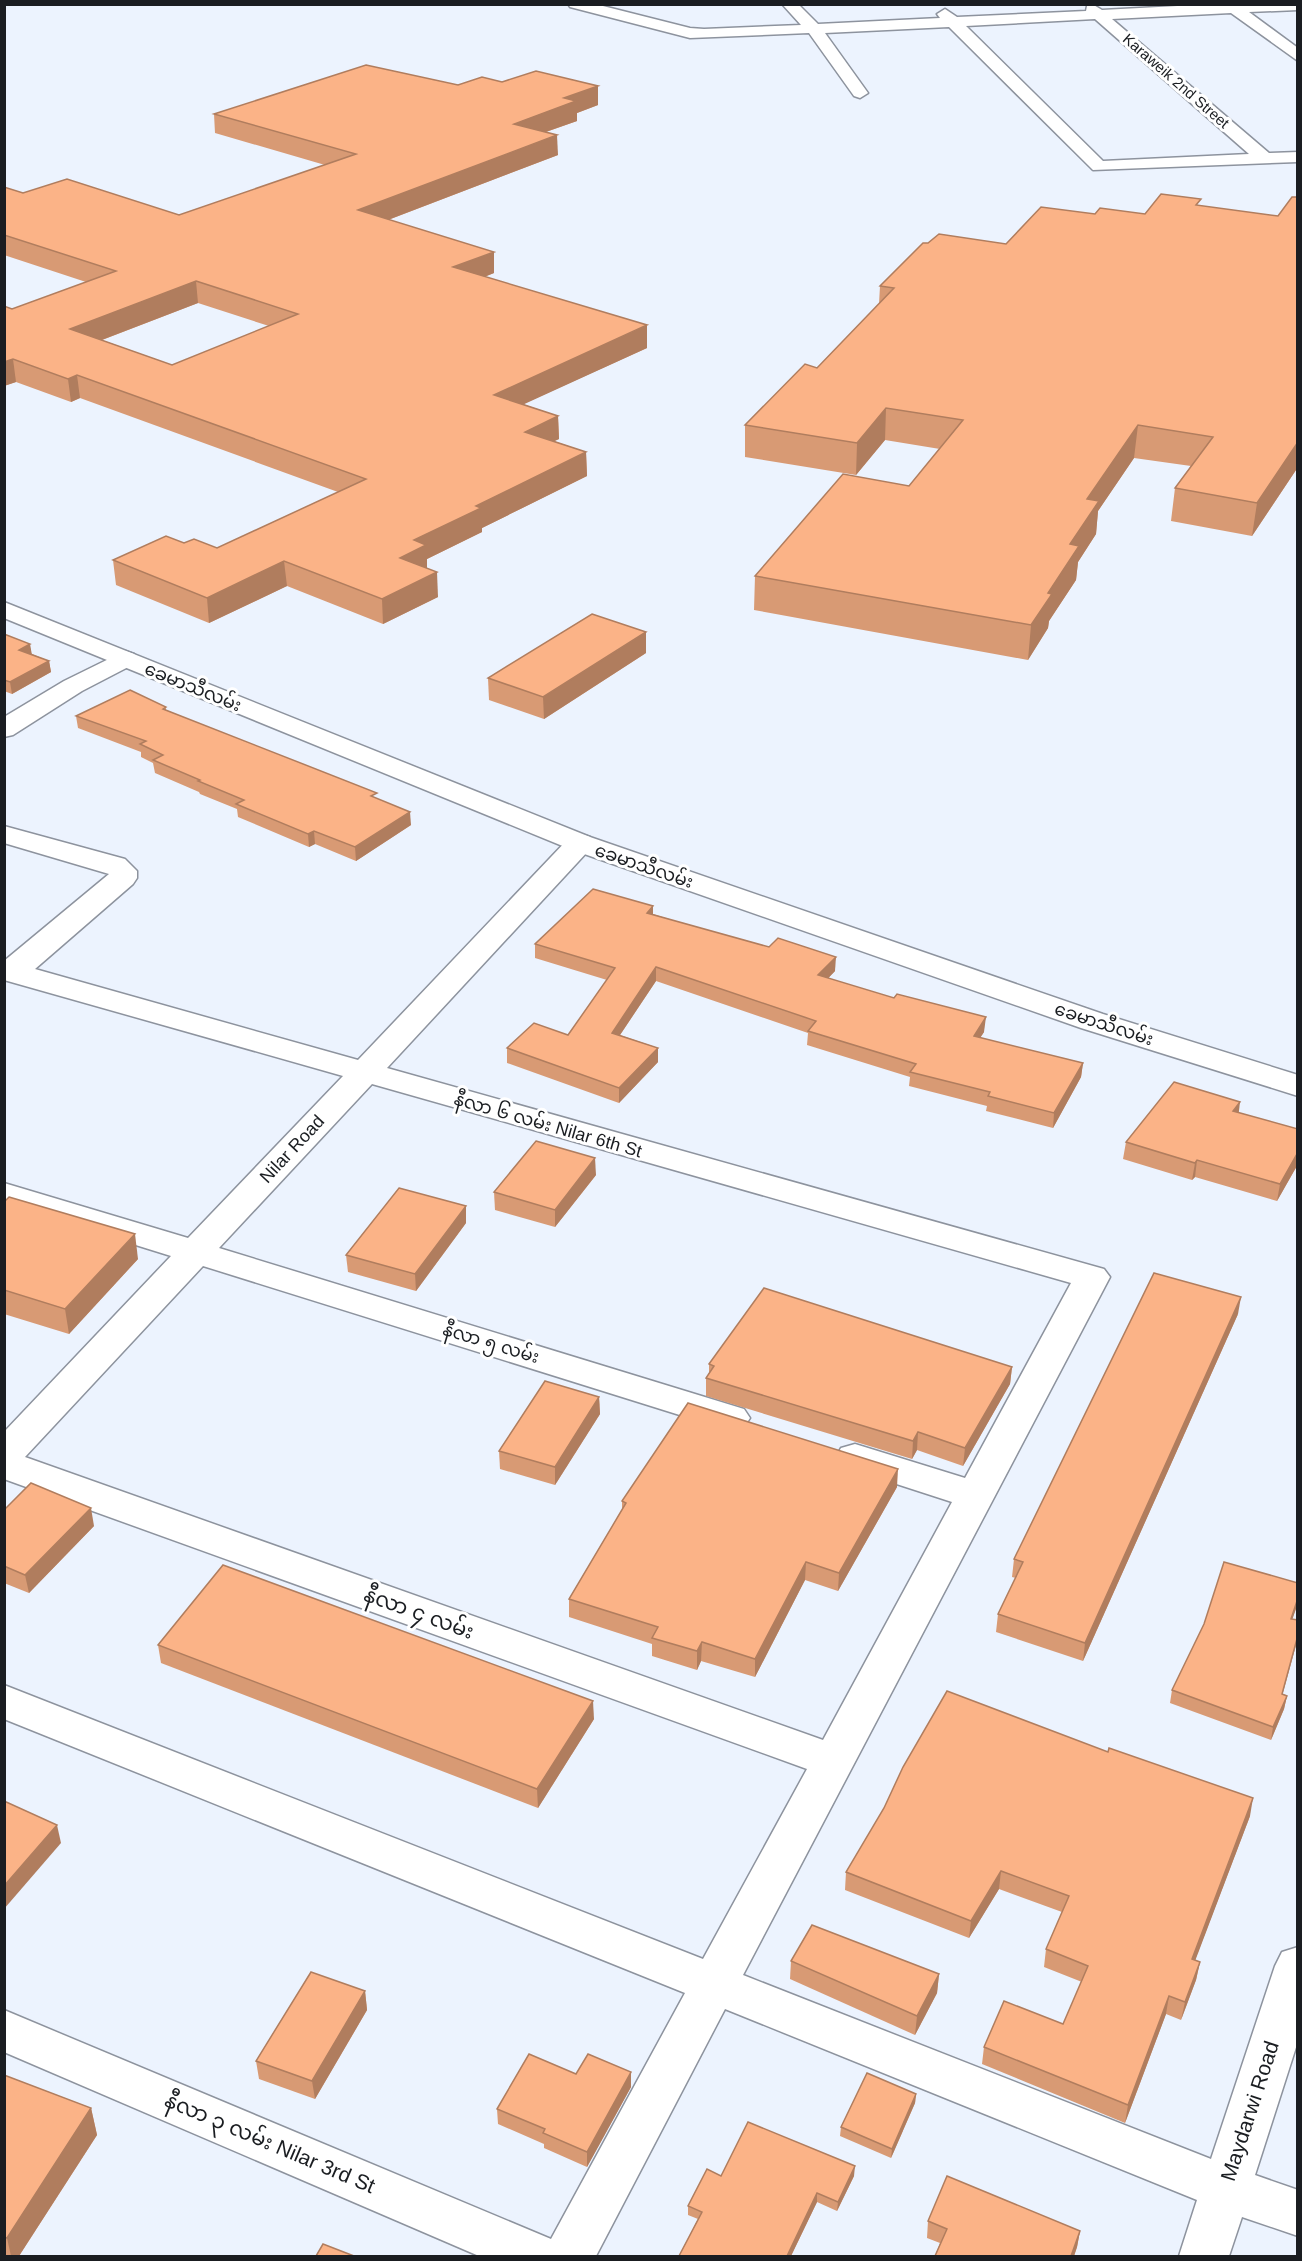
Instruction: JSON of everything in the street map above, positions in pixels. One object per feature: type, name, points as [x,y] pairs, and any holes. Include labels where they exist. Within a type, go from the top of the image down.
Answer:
[{"type":"street","points":[[575,4],[690,33],[955,23],[1232,6],[1298,5]]},
{"type":"street","points":[[789,4],[814,29],[860,93]]},
{"type":"street","points":[[935,4],[1099,166],[1298,157]]},
{"type":"street","name":"Karaweik 2nd Street","points":[[1087,4],[1265,159]]},
{"type":"street","points":[[1232,6],[1298,56]]},
{"type":"street","name":"ခေမာသီလမ်း","points":[[4,609],[580,843],[1092,1021],[1298,1086]]},
{"type":"street","points":[[4,729],[73,686],[125,659]]},
{"type":"street","points":[[4,834],[115,865],[123,871],[123,879],[9,971]]},
{"type":"street","name":"Nilar Road","points":[[4,1456],[580,843]]},
{"type":"street","name":"နီလာ ၆ လမ်း Nilar 6th St","points":[[9,971],[363,1073],[1092,1277],[976,1495]]},
{"type":"street","name":"နီလာ ၅ လမ်း","points":[[4,1193],[762,1428]]},
{"type":"street","points":[[569,2256],[976,1495],[829,1449]]},
{"type":"street","name":"နီလာ ၄ လမ်း","points":[[4,1464],[834,1761]]},
{"type":"street","points":[[4,1701],[1226,2188],[1298,2213]]},
{"type":"street","name":"Maydarwi Road","points":[[1204,2256],[1226,2188],[1289,2021],[1298,1966]]},
{"type":"street","name":"နီလာ ၃ လမ်း Nilar 3rd St","points":[[4,2030],[535,2256]]},
{"type":"building","points":[[366,65],[458,85],[482,77],[502,82],[536,71],[598,86],[564,98],[576,101],[514,124],[557,135],[358,210],[494,252],[453,267],[647,325],[494,395],[558,416],[525,432],[586,452],[476,506],[481,508],[414,540],[426,545],[400,558],[437,572],[382,599],[284,561],[207,598],[113,560],[166,536],[184,543],[194,539],[217,548],[366,479],[77,375],[68,379],[13,359],[4,362],[4,306],[12,309],[116,271],[4,235],[4,187],[23,193],[67,179],[179,215],[356,154],[214,114]],"holes":[[[196,281],[298,314],[172,365],[70,329]]]},
{"type":"building","points":[[1161,194],[1201,199],[1196,205],[1278,216],[1292,197],[1298,197],[1298,442],[1257,503],[1175,488],[1213,437],[1138,425],[1087,499],[1099,501],[1070,544],[1079,546],[1048,593],[1052,594],[1031,625],[755,576],[843,474],[909,486],[963,420],[886,408],[857,443],[745,425],[805,364],[817,368],[894,288],[880,286],[923,243],[928,243],[939,234],[1006,244],[1041,207],[1095,214],[1100,208],[1145,214]]},
{"type":"building","points":[[592,614],[646,632],[543,697],[488,678]]},
{"type":"building","points":[[4,634],[30,644],[19,650],[49,661],[10,682],[4,680]]},
{"type":"building","points":[[130,690],[166,707],[163,709],[377,793],[371,796],[410,812],[355,847],[314,831],[308,834],[236,804],[244,800],[153,760],[163,755],[140,744],[146,741],[76,716]]},
{"type":"building","points":[[593,889],[653,906],[647,913],[769,947],[778,938],[836,957],[818,975],[894,998],[897,994],[986,1017],[974,1036],[1083,1063],[1054,1113],[988,1096],[990,1092],[910,1072],[916,1064],[808,1031],[816,1021],[656,967],[612,1033],[658,1048],[619,1088],[507,1048],[534,1023],[568,1035],[615,968],[535,944]]},
{"type":"building","points":[[1174,1082],[1240,1102],[1233,1111],[1298,1129],[1298,1152],[1280,1184],[1197,1160],[1195,1163],[1126,1142]]},
{"type":"building","points":[[536,1141],[595,1158],[555,1210],[494,1192]]},
{"type":"building","points":[[399,1188],[466,1206],[415,1274],[346,1255]]},
{"type":"building","points":[[9,1197],[135,1234],[65,1309],[4,1290],[4,1202]]},
{"type":"building","points":[[1154,1273],[1241,1297],[1085,1643],[998,1614],[1023,1562],[1014,1559]]},
{"type":"building","points":[[764,1288],[1012,1367],[965,1448],[918,1432],[913,1441],[706,1378],[714,1366],[709,1364]]},
{"type":"building","points":[[545,1381],[599,1397],[555,1467],[499,1451]]},
{"type":"building","points":[[688,1403],[898,1469],[839,1573],[806,1562],[755,1659],[702,1642],[697,1651],[652,1638],[658,1627],[569,1599],[626,1503],[622,1501]]},
{"type":"building","points":[[31,1483],[91,1508],[25,1575],[4,1566],[4,1510]]},
{"type":"building","points":[[1224,1562],[1298,1583],[1298,1598],[1291,1619],[1298,1620],[1298,1635],[1282,1694],[1287,1696],[1273,1727],[1172,1690],[1204,1624]]},
{"type":"building","points":[[223,1565],[593,1701],[537,1789],[158,1645]]},
{"type":"building","points":[[947,1691],[1108,1752],[1109,1748],[1253,1798],[1192,1959],[1200,1962],[1185,2002],[1169,1996],[1128,2105],[984,2047],[1004,2001],[1063,2024],[1088,1966],[1046,1949],[1069,1896],[1001,1871],[971,1921],[846,1872],[884,1808],[903,1767]]},
{"type":"building","points":[[4,1801],[57,1825],[4,1886]]},
{"type":"building","points":[[812,1925],[939,1974],[917,2016],[791,1961]]},
{"type":"building","points":[[311,1972],[365,1991],[312,2081],[256,2061]]},
{"type":"building","points":[[529,2054],[576,2074],[588,2054],[631,2072],[587,2152],[543,2133],[545,2129],[497,2109]]},
{"type":"building","points":[[867,2073],[916,2094],[892,2149],[841,2127]]},
{"type":"building","points":[[4,2075],[91,2108],[7,2238],[4,2237]]},
{"type":"building","points":[[748,2122],[855,2166],[838,2202],[817,2193],[787,2256],[679,2256],[702,2212],[688,2206],[707,2169],[721,2176]]},
{"type":"building","points":[[947,2176],[1080,2231],[1071,2256],[935,2256],[947,2229],[928,2221]]},
{"type":"building","points":[[323,2244],[354,2256],[316,2256]]}]
